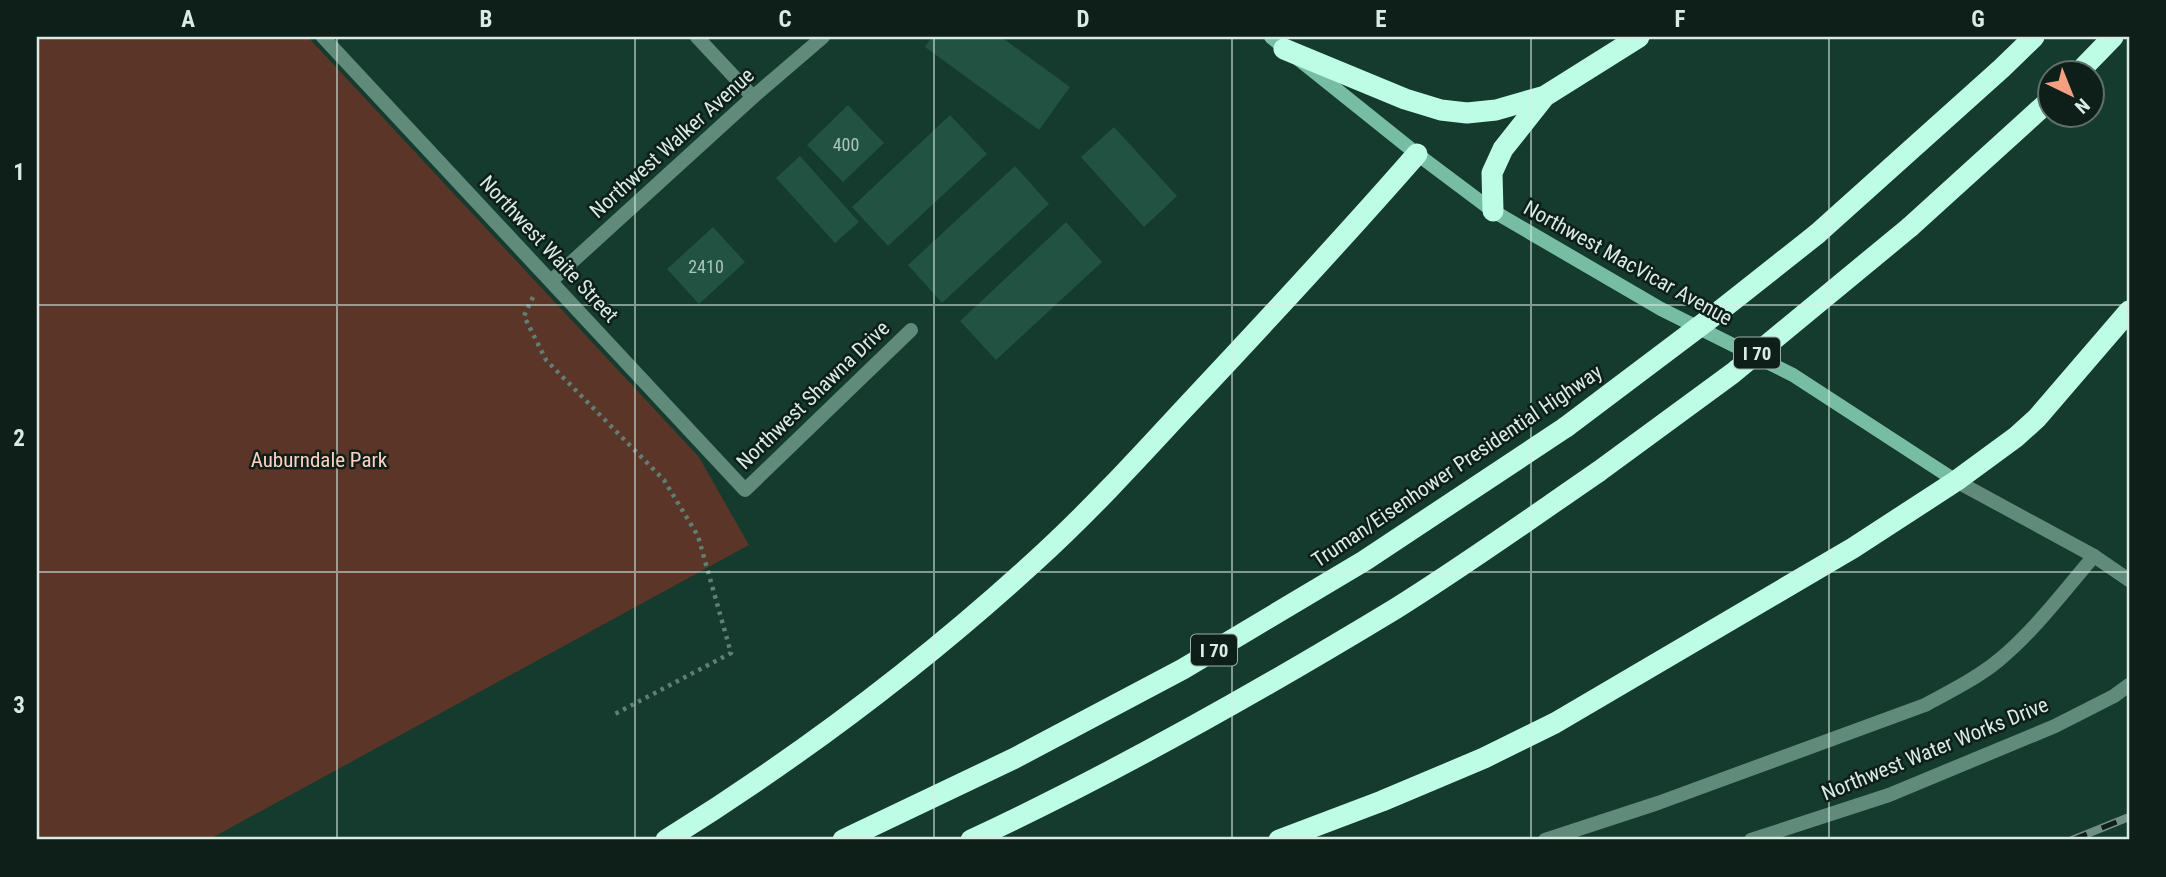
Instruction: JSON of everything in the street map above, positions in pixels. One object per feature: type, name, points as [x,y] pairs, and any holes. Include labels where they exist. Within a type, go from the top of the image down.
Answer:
[{"type":"highway","points":[[1277,43],[1405,99],[1441,110],[1467,113],[1496,110],[1545,96],[1639,37]]},
{"type":"highway","name":"Truman/Eisenhower Presidential Highway","points":[[843,840],[1015,758],[1183,668],[1364,561],[1566,427],[1817,234],[2034,37]]},
{"type":"highway","points":[[2091,60],[2113,37]]},
{"type":"highway","points":[[1493,211],[1492,173],[1503,149],[1545,96]]},
{"type":"highway","name":"I 70","points":[[971,840],[1042,807],[1212,716],[1397,607],[1598,472],[1733,373],[1910,227],[2036,113]]},
{"type":"highway","points":[[666,840],[734,798],[830,731],[962,626],[1035,562],[1114,484],[1309,277],[1417,154]]},
{"type":"highway","points":[[1279,840],[1484,758],[1555,723],[1853,548],[1956,481],[2015,437],[2037,418],[2129,311]]},
{"type":"main road","name":"Northwest MacVicar Avenue","points":[[1277,43],[1493,211],[1661,309],[1793,375],[1956,481]]},
{"type":"street","name":"Northwest Waite Street","points":[[323,37],[745,490]]},
{"type":"street","points":[[697,37],[753,97]]},
{"type":"street","name":"Northwest Walker Avenue","points":[[551,281],[823,37]]},
{"type":"street","name":"Northwest Shawna Drive","points":[[745,490],[911,330]]},
{"type":"street","name":"Northwest MacVicar Avenue","points":[[1956,481],[2094,556],[2129,580]]},
{"type":"street","points":[[1545,840],[1658,803],[1903,714],[1936,699],[1966,683],[2000,659],[2035,625],[2094,556]]},
{"type":"street","name":"Northwest Water Works Drive","points":[[1751,840],[1889,795],[2055,726],[2114,696],[2129,685]]},
{"type":"path","points":[[535,294],[524,316],[546,360],[664,480],[698,536],[731,653],[613,715]]},
{"type":"green space","name":"Auburndale Park","points":[[37,37],[308,37],[699,457],[749,545],[208,840],[37,840]]},
{"type":"building","points":[[932,37],[1001,37],[1070,87],[1039,130],[925,47]]},
{"type":"building","points":[[848,105],[884,143],[843,182],[807,145]]},
{"type":"building","points":[[950,115],[987,154],[888,246],[852,207]]},
{"type":"building","points":[[1114,127],[1177,196],[1144,227],[1081,157]]},
{"type":"building","points":[[800,156],[859,222],[835,243],[776,178]]},
{"type":"building","points":[[1015,166],[1049,204],[942,303],[908,265]]},
{"type":"building","points":[[1066,222],[1102,262],[996,360],[960,321]]},
{"type":"building","points":[[713,227],[745,262],[699,304],[667,269]]},
{"type":"railway","points":[[2072,840],[2129,817]]}]
